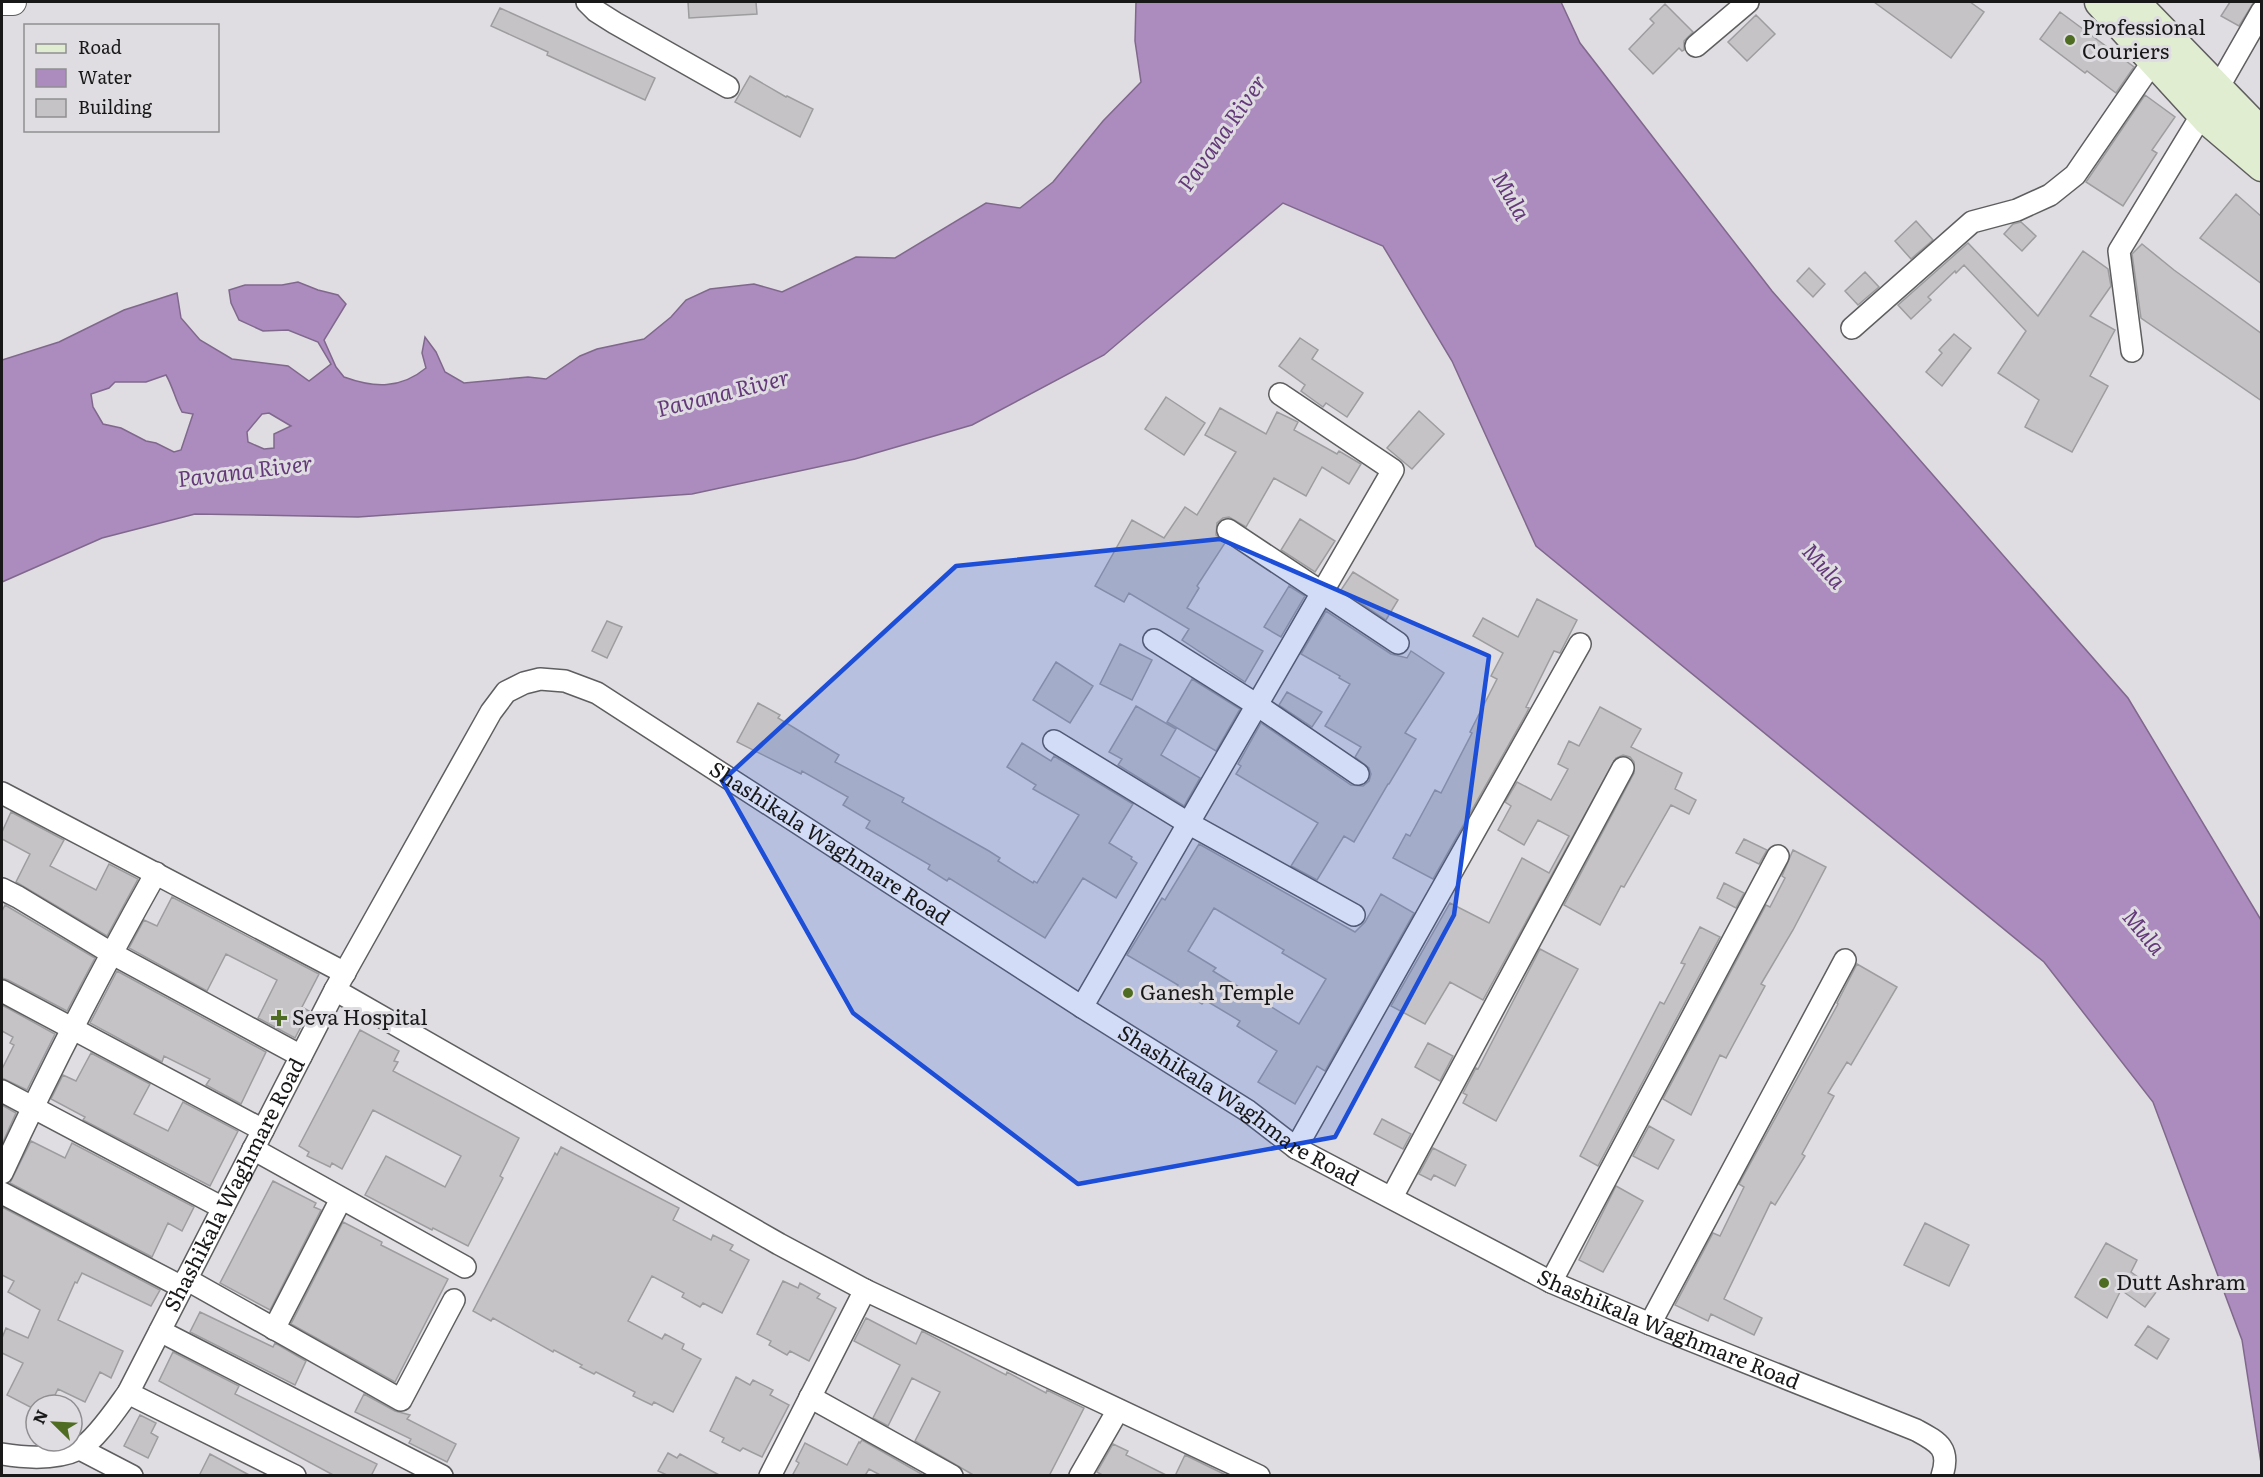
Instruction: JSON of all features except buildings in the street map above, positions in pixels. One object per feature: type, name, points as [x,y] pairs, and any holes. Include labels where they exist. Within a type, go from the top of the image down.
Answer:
[{"type":"main road","points":[[2100,2],[2202,113],[2262,166]]},
{"type":"main road","points":[[2134,2],[2260,131]]},
{"type":"street","points":[[2,2],[13,2]]},
{"type":"street","points":[[587,2],[596,11],[615,23],[728,87]]},
{"type":"street","points":[[1696,46],[1748,2]]},
{"type":"street","points":[[2132,351],[2119,251],[2262,11]]},
{"type":"street","points":[[1852,328],[1972,222],[2017,210],[2050,195],[2066,183],[2074,175],[2154,60]]},
{"type":"street","points":[[1082,1007],[1393,470],[1280,394]]},
{"type":"street","points":[[1228,530],[1398,643]]},
{"type":"street","points":[[1154,640],[1257,705],[1358,774]]},
{"type":"street","points":[[1296,1148],[1580,644]]},
{"type":"street","name":"Shashikala Waghmare Road","points":[[84,1445],[103,1426],[128,1393],[340,982],[491,712],[506,692],[524,683],[548,680],[565,681],[597,693],[1248,1112],[1296,1148],[1551,1282],[1934,1439],[1945,1452],[1946,1465],[1942,1476]]},
{"type":"street","points":[[1054,741],[1188,823],[1354,915]]},
{"type":"street","points":[[1392,1197],[1623,768]]},
{"type":"street","points":[[2,793],[156,873],[779,1244],[865,1290],[1259,1476]]},
{"type":"street","points":[[1551,1282],[1778,856]]},
{"type":"street","points":[[2,1173],[32,1107],[111,953],[156,873]]},
{"type":"street","points":[[2,889],[111,953],[301,1056]]},
{"type":"street","points":[[1650,1324],[1845,960]]},
{"type":"street","points":[[2,991],[263,1130]]},
{"type":"street","points":[[2,1091],[223,1208]]},
{"type":"street","points":[[253,1149],[465,1267]]},
{"type":"street","points":[[2,1193],[274,1329],[401,1400],[454,1300]]},
{"type":"street","points":[[274,1329],[340,1199]]},
{"type":"street","points":[[770,1476],[865,1290]]},
{"type":"street","points":[[160,1330],[442,1476]]},
{"type":"street","points":[[128,1393],[295,1476]]},
{"type":"street","points":[[810,1398],[952,1476]]},
{"type":"street","points":[[1080,1476],[1118,1410]]},
{"type":"street","points":[[84,1451],[132,1476]]},
{"type":"street","points":[[2,1454],[20,1466],[62,1453]]},
{"type":"highlighted area","points":[[1220,539],[1489,656],[1454,915],[1335,1137],[1078,1184],[853,1013],[722,781],[956,566]]},
{"type":"water","points":[[1136,2],[1561,2],[1580,43],[1772,291],[2128,698],[2261,920],[2261,1463],[2242,1340],[2153,1102],[2044,962],[1536,546],[1452,361],[1383,246],[1283,203],[1104,355],[972,425],[855,459],[692,494],[358,517],[195,514],[102,538],[2,582],[2,360],[59,342],[124,310],[177,293],[181,318],[200,340],[232,359],[288,366],[309,381],[331,364],[318,342],[288,330],[263,331],[239,320],[231,303],[229,290],[245,285],[282,285],[298,282],[338,295],[346,304],[324,340],[336,367],[344,377],[377,385],[407,380],[426,368],[422,353],[425,337],[436,352],[445,372],[464,383],[528,377],[546,379],[580,356],[597,349],[644,339],[671,317],[686,300],[710,289],[754,284],[782,292],[856,257],[895,258],[986,203],[1020,208],[1053,182],[1103,121],[1141,82],[1135,41]],"holes":[[[166,375],[182,412],[193,414],[181,450],[174,452],[121,428],[103,424],[93,407],[91,394],[109,388],[115,382],[146,382]],[[269,413],[291,426],[274,434],[274,448],[264,449],[248,442],[247,432],[262,414]]]},
{"type":"place","name":"Professional Couriers","points":[[2070,40]]},
{"type":"place","name":"Ganesh Temple","points":[[1128,993]]},
{"type":"place","name":"Seva Hospital","points":[[279,1018]]},
{"type":"place","name":"Dutt Ashram","points":[[2104,1283]]},
{"type":"water label","name":"Pavana River","points":[[1222,133]]},
{"type":"water label","name":"Mula","points":[[1511,196]]},
{"type":"water label","name":"Pavana River","points":[[723,393]]},
{"type":"water label","name":"Pavana River","points":[[245,471]]},
{"type":"water label","name":"Mula","points":[[1824,566]]},
{"type":"water label","name":"Mula","points":[[2144,932]]}]
